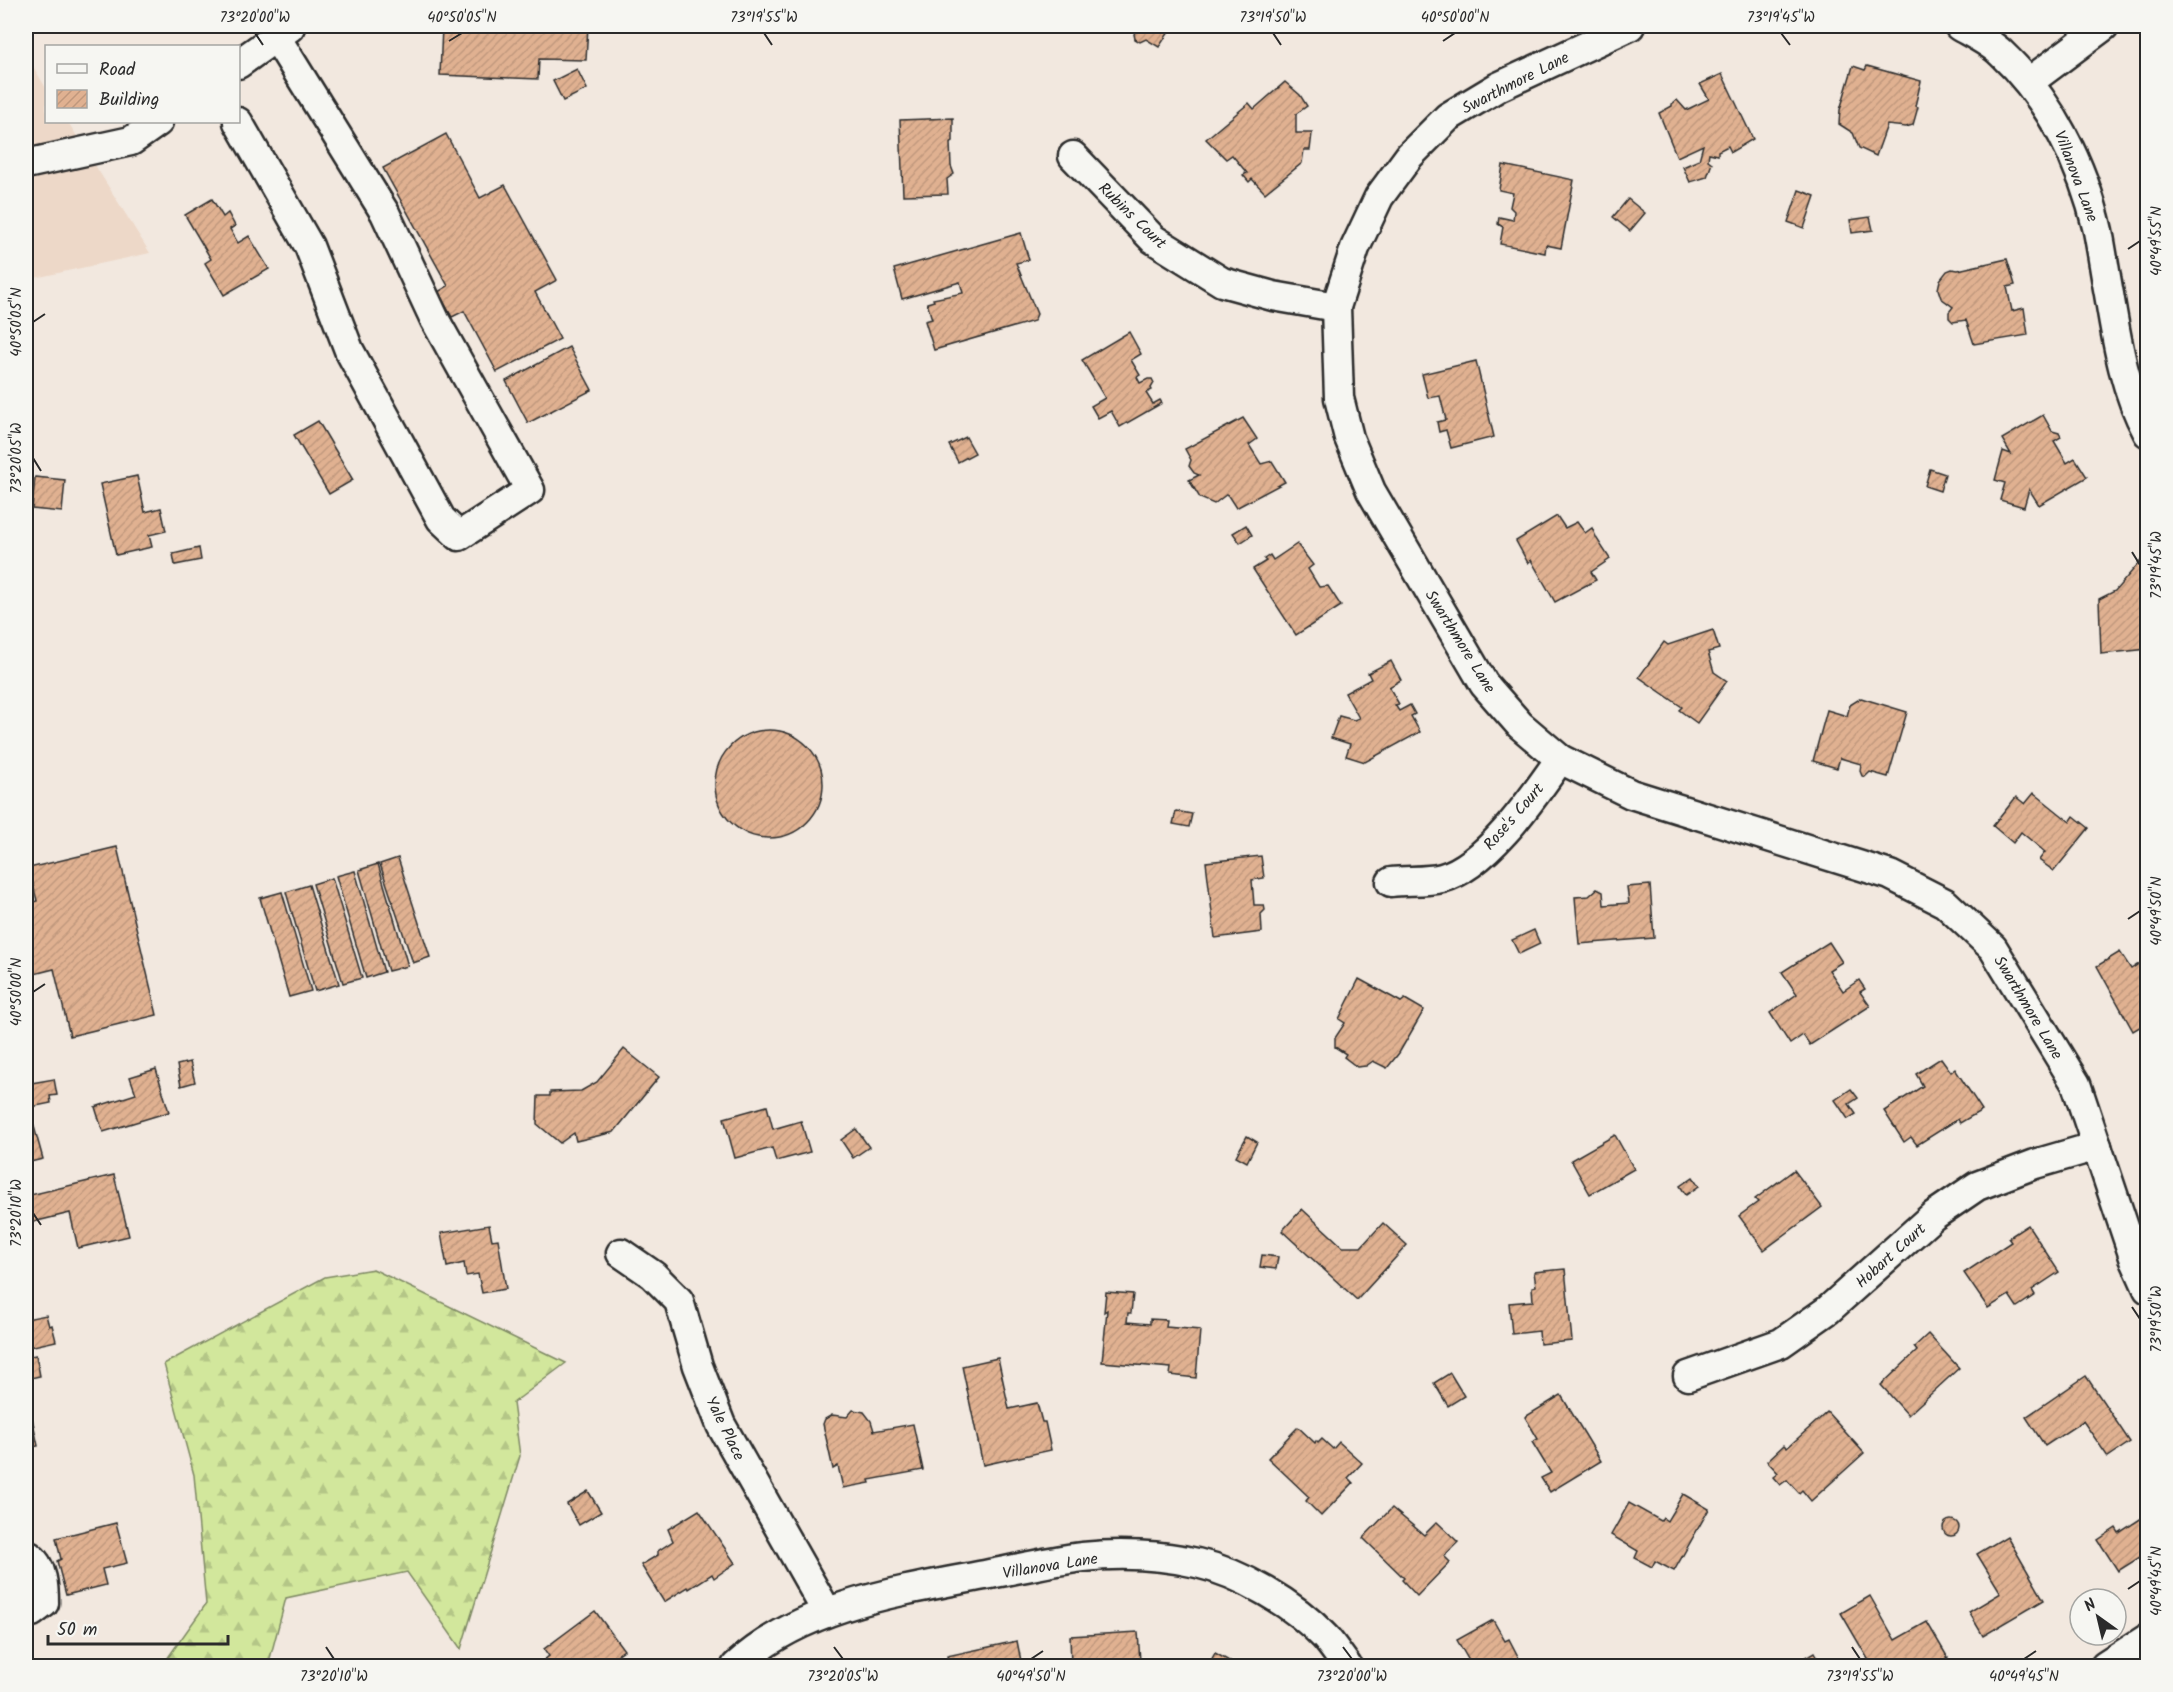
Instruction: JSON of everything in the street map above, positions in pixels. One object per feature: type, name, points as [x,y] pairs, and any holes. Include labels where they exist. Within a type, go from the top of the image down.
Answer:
[{"type":"street","name":"Swarthmore Lane","points":[[1630,26],[1498,87],[1448,117],[1410,155],[1379,196],[1355,248],[1336,307],[1339,398],[1349,438],[1371,491],[1484,684],[1520,725],[1560,759],[1631,794],[1890,875],[1945,903],[1993,948],[2076,1084],[2148,1289]]},
{"type":"street","name":"Villanova Lane","points":[[1959,26],[2000,51],[2028,82],[2058,125],[2080,175],[2097,229],[2121,364],[2135,410],[2148,433]]},
{"type":"street","points":[[2028,82],[2104,26]]},
{"type":"street","points":[[239,123],[309,246],[350,350],[441,519],[459,536],[530,489],[435,320],[385,213],[284,31],[240,63]]},
{"type":"street","points":[[26,164],[131,141],[157,123]]},
{"type":"street","name":"Rubins Court","points":[[1073,156],[1153,239],[1222,282],[1273,296],[1336,307]]},
{"type":"street","name":"Rose's Court","points":[[1391,882],[1441,878],[1463,868],[1494,843],[1524,809],[1560,759]]},
{"type":"street","name":"Hobart Court","points":[[1688,1376],[1780,1343],[1828,1310],[1933,1216],[1977,1186],[2035,1164],[2097,1146]]},
{"type":"street","name":"Yale Place","points":[[621,1252],[653,1275],[679,1301],[698,1366],[721,1425],[827,1612]]},
{"type":"street","name":"Villanova Lane","points":[[736,1666],[783,1633],[827,1612],[895,1592],[1084,1557],[1142,1556],[1197,1563],[1248,1581],[1292,1608],[1325,1637],[1347,1666]]},
{"type":"street","points":[[26,1557],[33,1558],[38,1564],[44,1594],[44,1603],[32,1612],[26,1613]]},
{"type":"street","points":[[2105,1666],[2148,1638]]},
{"type":"shaded area","points":[[26,26],[31,26],[28,58],[45,86],[45,123],[69,123],[150,253],[26,280]]},
{"type":"green space","points":[[373,1269],[566,1363],[513,1403],[520,1456],[461,1649],[407,1572],[286,1598],[268,1666],[162,1666],[206,1604],[194,1475],[164,1364],[325,1277]]},
{"type":"building","points":[[442,26],[588,26],[586,60],[539,59],[538,79],[440,75]]},
{"type":"building","points":[[1129,26],[1173,26],[1159,47],[1146,39],[1140,42],[1135,39],[1136,30]]},
{"type":"building","points":[[1853,66],[1865,70],[1867,66],[1921,81],[1913,125],[1906,127],[1887,125],[1876,156],[1859,148],[1853,133],[1839,124],[1840,110]]},
{"type":"building","points":[[577,69],[587,89],[563,101],[553,81]]},
{"type":"building","points":[[1722,74],[1753,139],[1731,152],[1728,146],[1718,151],[1718,155],[1709,153],[1708,160],[1712,163],[1707,177],[1690,182],[1683,167],[1699,160],[1703,145],[1677,157],[1659,113],[1672,106],[1677,100],[1686,110],[1709,99],[1700,84]]},
{"type":"building","points":[[1285,82],[1300,95],[1307,106],[1296,114],[1296,133],[1312,133],[1310,150],[1304,150],[1302,163],[1265,193],[1252,179],[1249,182],[1243,175],[1247,173],[1232,155],[1226,159],[1206,139],[1249,103],[1254,109]]},
{"type":"building","points":[[953,118],[953,141],[950,143],[951,166],[954,174],[947,179],[948,194],[903,195],[900,120]]},
{"type":"building","points":[[446,134],[480,198],[505,185],[557,280],[535,292],[560,339],[497,372],[464,311],[452,317],[438,292],[448,286],[383,168]]},
{"type":"building","points":[[1503,165],[1574,180],[1561,248],[1546,245],[1545,253],[1500,244],[1503,227],[1498,224],[1499,217],[1513,220],[1514,211],[1510,207],[1513,193],[1499,190]]},
{"type":"building","points":[[1799,190],[1815,196],[1804,228],[1788,222]]},
{"type":"building","points":[[212,199],[223,217],[228,213],[235,226],[230,229],[238,243],[249,236],[269,269],[224,295],[205,263],[211,259],[185,215]]},
{"type":"building","points":[[1628,199],[1645,213],[1630,231],[1613,217]]},
{"type":"building","points":[[1870,217],[1873,230],[1852,233],[1850,220]]},
{"type":"building","points":[[1021,233],[1029,260],[1016,263],[1037,314],[1034,321],[934,350],[925,321],[932,319],[927,303],[934,301],[933,299],[963,293],[960,282],[902,299],[894,269]]},
{"type":"building","points":[[2007,259],[2015,285],[2007,287],[2012,311],[2024,308],[2028,335],[1974,344],[1966,320],[1953,322],[1949,318],[1949,312],[1953,307],[1941,298],[1938,289],[1940,280],[1947,271],[1952,269],[1958,270]]},
{"type":"building","points":[[1129,332],[1141,354],[1131,360],[1140,375],[1137,377],[1140,383],[1152,379],[1154,383],[1152,390],[1146,393],[1153,404],[1160,400],[1162,403],[1120,427],[1111,411],[1098,418],[1091,406],[1105,398],[1082,360]]},
{"type":"building","points":[[569,347],[592,390],[528,423],[506,381]]},
{"type":"building","points":[[1476,361],[1494,437],[1451,448],[1446,430],[1439,432],[1437,422],[1446,420],[1440,396],[1428,398],[1422,374]]},
{"type":"building","points":[[2043,415],[2052,431],[2059,433],[2061,437],[2054,441],[2067,463],[2075,458],[2087,477],[2039,505],[2029,489],[2024,507],[2000,500],[2005,483],[1995,480],[2003,451],[2011,454],[2002,439]]},
{"type":"building","points":[[1243,418],[1257,439],[1249,445],[1261,464],[1272,461],[1285,482],[1236,508],[1227,494],[1214,504],[1200,498],[1189,480],[1199,475],[1194,473],[1189,466],[1191,460],[1185,449]]},
{"type":"building","points":[[318,421],[353,480],[329,494],[294,435]]},
{"type":"building","points":[[966,437],[975,453],[958,462],[949,445]]},
{"type":"building","points":[[1930,469],[1945,474],[1940,491],[1925,486]]},
{"type":"building","points":[[137,476],[145,512],[161,508],[166,531],[149,535],[152,547],[116,555],[100,484]]},
{"type":"building","points":[[35,477],[65,480],[62,512],[32,509]]},
{"type":"building","points":[[1557,516],[1565,528],[1577,522],[1585,533],[1592,528],[1610,559],[1591,572],[1596,580],[1555,602],[1531,560],[1528,563],[1516,541]]},
{"type":"building","points":[[1246,525],[1252,535],[1240,543],[1233,533]]},
{"type":"building","points":[[1297,544],[1313,565],[1308,569],[1319,587],[1328,586],[1341,606],[1296,635],[1253,569],[1266,561],[1264,559],[1270,555],[1273,560]]},
{"type":"building","points":[[199,548],[201,560],[175,565],[173,554]]},
{"type":"building","points":[[2145,556],[2148,558],[2148,649],[2101,654],[2099,599],[2115,591]]},
{"type":"building","points":[[1713,630],[1719,649],[1708,652],[1714,672],[1727,681],[1697,723],[1679,710],[1682,707],[1639,677],[1664,642],[1668,645]]},
{"type":"building","points":[[1391,661],[1401,680],[1389,687],[1399,704],[1395,705],[1399,711],[1410,705],[1415,714],[1411,716],[1420,732],[1365,762],[1346,756],[1350,744],[1331,738],[1339,716],[1354,720],[1359,718],[1345,693],[1371,679],[1368,673]]},
{"type":"building","points":[[1861,698],[1907,712],[1888,777],[1870,772],[1865,777],[1862,776],[1861,764],[1840,758],[1837,768],[1813,761],[1827,710],[1847,716],[1850,705]]},
{"type":"building","points":[[769,730],[789,735],[807,746],[818,764],[823,784],[818,804],[807,822],[789,833],[769,838],[749,833],[731,822],[720,804],[715,784],[720,764],[731,746],[749,735]]},
{"type":"building","points":[[2034,793],[2070,822],[2074,816],[2089,828],[2054,871],[2039,860],[2045,852],[2021,832],[2013,843],[1993,826],[2016,797],[2025,804]]},
{"type":"building","points":[[1176,811],[1192,814],[1189,827],[1173,824]]},
{"type":"building","points":[[117,847],[157,1015],[70,1036],[54,969],[26,976],[26,904],[37,901],[29,868]]},
{"type":"building","points":[[1261,856],[1264,878],[1252,880],[1254,905],[1264,905],[1265,910],[1261,914],[1262,932],[1215,938],[1206,862]]},
{"type":"building","points":[[398,858],[430,957],[413,963],[380,864]]},
{"type":"building","points":[[378,864],[408,966],[388,971],[359,870]]},
{"type":"building","points":[[355,871],[384,972],[366,978],[336,876]]},
{"type":"building","points":[[332,878],[362,978],[343,983],[313,884]]},
{"type":"building","points":[[309,885],[339,984],[315,991],[286,892]]},
{"type":"building","points":[[1650,885],[1654,938],[1579,944],[1575,897],[1589,896],[1597,889],[1603,892],[1604,905],[1629,903],[1627,887]]},
{"type":"building","points":[[282,892],[311,991],[289,997],[260,898]]},
{"type":"building","points":[[1534,930],[1540,944],[1519,954],[1512,940]]},
{"type":"building","points":[[1829,942],[1842,962],[1829,970],[1843,991],[1859,980],[1865,989],[1860,992],[1870,1006],[1810,1045],[1803,1035],[1790,1044],[1770,1013],[1797,994],[1782,972]]},
{"type":"building","points":[[2148,951],[2148,1022],[2133,1031],[2097,966],[2120,952],[2131,969],[2146,959]]},
{"type":"building","points":[[1359,979],[1401,1002],[1405,999],[1424,1010],[1399,1053],[1387,1068],[1373,1061],[1366,1066],[1357,1067],[1344,1057],[1346,1054],[1335,1047],[1335,1038],[1345,1023],[1339,1019]]},
{"type":"building","points":[[624,1049],[659,1077],[614,1132],[576,1141],[574,1133],[560,1143],[537,1124],[538,1096],[550,1096],[550,1092],[581,1091],[597,1082]]},
{"type":"building","points":[[1941,1058],[1951,1072],[1955,1069],[1982,1110],[1960,1123],[1958,1119],[1917,1145],[1911,1137],[1904,1142],[1884,1111],[1923,1086],[1916,1074]]},
{"type":"building","points":[[190,1062],[195,1082],[181,1086],[177,1065]]},
{"type":"building","points":[[156,1069],[169,1112],[103,1132],[95,1107],[136,1094],[130,1077]]},
{"type":"building","points":[[54,1079],[57,1095],[50,1096],[51,1103],[26,1108],[26,1084]]},
{"type":"building","points":[[1851,1089],[1858,1098],[1849,1104],[1856,1114],[1848,1119],[1835,1100]]},
{"type":"building","points":[[767,1106],[773,1129],[801,1121],[810,1152],[776,1161],[772,1148],[735,1158],[724,1118]]},
{"type":"building","points":[[30,1112],[43,1159],[26,1163],[26,1113]]},
{"type":"building","points":[[856,1129],[869,1147],[853,1158],[841,1140]]},
{"type":"building","points":[[1615,1135],[1634,1169],[1590,1194],[1571,1160]]},
{"type":"building","points":[[1247,1136],[1257,1142],[1247,1162],[1236,1156]]},
{"type":"building","points":[[1794,1170],[1822,1207],[1764,1250],[1739,1216],[1758,1202],[1755,1199]]},
{"type":"building","points":[[114,1175],[129,1236],[78,1248],[70,1213],[29,1223],[26,1196]]},
{"type":"building","points":[[1693,1177],[1699,1186],[1686,1195],[1680,1186]]},
{"type":"building","points":[[1302,1209],[1343,1247],[1361,1247],[1383,1223],[1407,1245],[1357,1300],[1282,1231]]},
{"type":"building","points":[[489,1225],[492,1240],[498,1239],[506,1289],[482,1293],[478,1274],[466,1276],[464,1263],[447,1267],[441,1233]]},
{"type":"building","points":[[2028,1225],[2059,1272],[2032,1290],[2035,1295],[2017,1307],[2009,1295],[1988,1308],[1964,1273],[2011,1242],[2008,1238]]},
{"type":"building","points":[[1262,1255],[1278,1257],[1276,1269],[1260,1267]]},
{"type":"building","points":[[1565,1269],[1572,1341],[1540,1344],[1539,1331],[1512,1334],[1509,1303],[1533,1301],[1532,1287],[1536,1286],[1534,1272]]},
{"type":"building","points":[[1106,1292],[1133,1294],[1131,1313],[1128,1313],[1127,1322],[1150,1324],[1150,1319],[1167,1320],[1166,1327],[1200,1330],[1196,1378],[1170,1375],[1171,1368],[1102,1362],[1107,1310],[1104,1312]]},
{"type":"building","points":[[46,1315],[49,1326],[52,1325],[56,1341],[29,1347],[31,1356],[36,1355],[40,1376],[26,1379],[26,1319]]},
{"type":"building","points":[[1928,1334],[1959,1368],[1908,1415],[1881,1385],[1917,1351],[1914,1347]]},
{"type":"building","points":[[998,1358],[1009,1409],[1037,1403],[1042,1422],[1045,1422],[1051,1450],[983,1465],[962,1366]]},
{"type":"building","points":[[1450,1373],[1464,1396],[1448,1406],[1434,1383]]},
{"type":"building","points":[[2086,1376],[2130,1442],[2108,1457],[2083,1421],[2045,1446],[2026,1417]]},
{"type":"building","points":[[1561,1395],[1601,1461],[1550,1492],[1541,1478],[1551,1473],[1532,1442],[1538,1439],[1525,1417]]},
{"type":"building","points":[[853,1410],[864,1412],[871,1421],[874,1431],[913,1424],[923,1470],[869,1480],[870,1483],[843,1488],[838,1466],[833,1469],[823,1424],[825,1419],[832,1415],[847,1417]]},
{"type":"building","points":[[1827,1412],[1864,1453],[1811,1501],[1802,1490],[1799,1493],[1787,1480],[1780,1485],[1773,1477],[1778,1473],[1767,1461],[1784,1445],[1787,1448]]},
{"type":"building","points":[[31,1413],[38,1446],[26,1448],[26,1414]]},
{"type":"building","points":[[1298,1427],[1315,1443],[1322,1439],[1333,1449],[1339,1442],[1362,1463],[1348,1478],[1353,1483],[1321,1516],[1306,1501],[1309,1497],[1268,1458]]},
{"type":"building","points":[[588,1491],[601,1512],[579,1525],[567,1504]]},
{"type":"building","points":[[1683,1494],[1709,1509],[1674,1571],[1655,1561],[1652,1567],[1635,1558],[1638,1551],[1611,1535],[1629,1503],[1661,1521],[1663,1518],[1667,1521]]},
{"type":"building","points":[[1392,1508],[1424,1535],[1437,1522],[1458,1542],[1444,1556],[1450,1562],[1417,1596],[1402,1580],[1404,1578],[1363,1538]]},
{"type":"building","points":[[699,1510],[735,1563],[714,1578],[712,1574],[664,1602],[641,1565],[658,1555],[658,1551],[673,1541],[668,1529]]},
{"type":"building","points":[[2148,1514],[2148,1552],[2118,1571],[2098,1540],[2116,1528],[2119,1533]]},
{"type":"building","points":[[1948,1520],[1954,1520],[1959,1528],[1957,1534],[1948,1536],[1943,1531],[1943,1525]]},
{"type":"building","points":[[116,1523],[127,1563],[102,1569],[106,1585],[66,1595],[57,1561],[61,1559],[56,1538]]},
{"type":"building","points":[[2007,1536],[2044,1600],[1983,1636],[1969,1612],[2001,1593],[1977,1554]]},
{"type":"building","points":[[1870,1596],[1895,1640],[1927,1622],[1948,1658],[1933,1666],[1872,1666],[1841,1613]]},
{"type":"building","points":[[595,1611],[624,1650],[601,1666],[536,1666],[549,1656],[544,1649]]},
{"type":"building","points":[[1493,1620],[1505,1641],[1509,1639],[1523,1666],[1472,1666],[1457,1640]]},
{"type":"building","points":[[1138,1632],[1140,1661],[1127,1662],[1126,1665],[1071,1666],[1070,1636]]},
{"type":"building","points":[[1017,1641],[1022,1666],[949,1666],[947,1656]]},
{"type":"building","points":[[1815,1652],[1823,1666],[1791,1666]]},
{"type":"building","points":[[1215,1653],[1238,1666],[1208,1666]]}]
